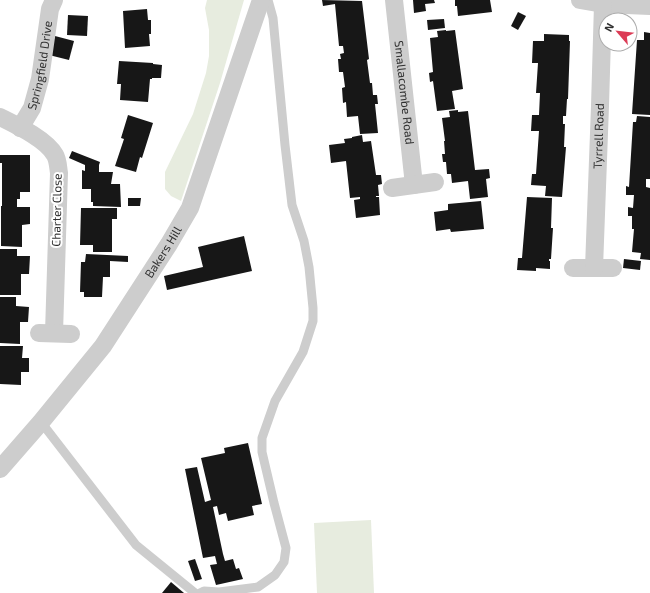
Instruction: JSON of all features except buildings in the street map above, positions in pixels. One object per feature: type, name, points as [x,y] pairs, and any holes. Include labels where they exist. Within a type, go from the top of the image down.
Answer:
[{"type":"street","name":"Springfield Drive","points":[[20,128],[32,108],[40,79],[50,9],[54,0]]},
{"type":"street","name":"Bakers Hill","points":[[0,469],[41,422],[103,346],[169,244],[190,208],[261,0]]},
{"type":"street","name":"Smallacombe Road","points":[[394,0],[414,185]]},
{"type":"street","points":[[580,0],[603,4],[650,6]]},
{"type":"street","name":"Tyrrell Road","points":[[594,268],[603,4]]},
{"type":"street","name":"Charter Close","points":[[0,117],[46,145],[55,155],[58,163],[55,333]]},
{"type":"street","points":[[392,188],[435,182]]},
{"type":"street","points":[[573,268],[613,268]]},
{"type":"lane","points":[[200,593],[204,591],[219,592],[258,587],[275,575],[284,562],[286,548],[262,452],[262,438],[275,401],[303,352],[313,321],[309,267],[304,241],[292,204],[284,145],[273,18],[268,0]]},
{"type":"lane","points":[[41,422],[136,545],[195,593]]},
{"type":"shaded area","points":[[207,0],[244,0],[220,83],[181,201],[171,196],[165,189],[165,172],[193,114],[206,73],[209,56],[209,30],[205,8]]},
{"type":"shaded area","points":[[371,520],[374,593],[317,593],[314,523]]}]
